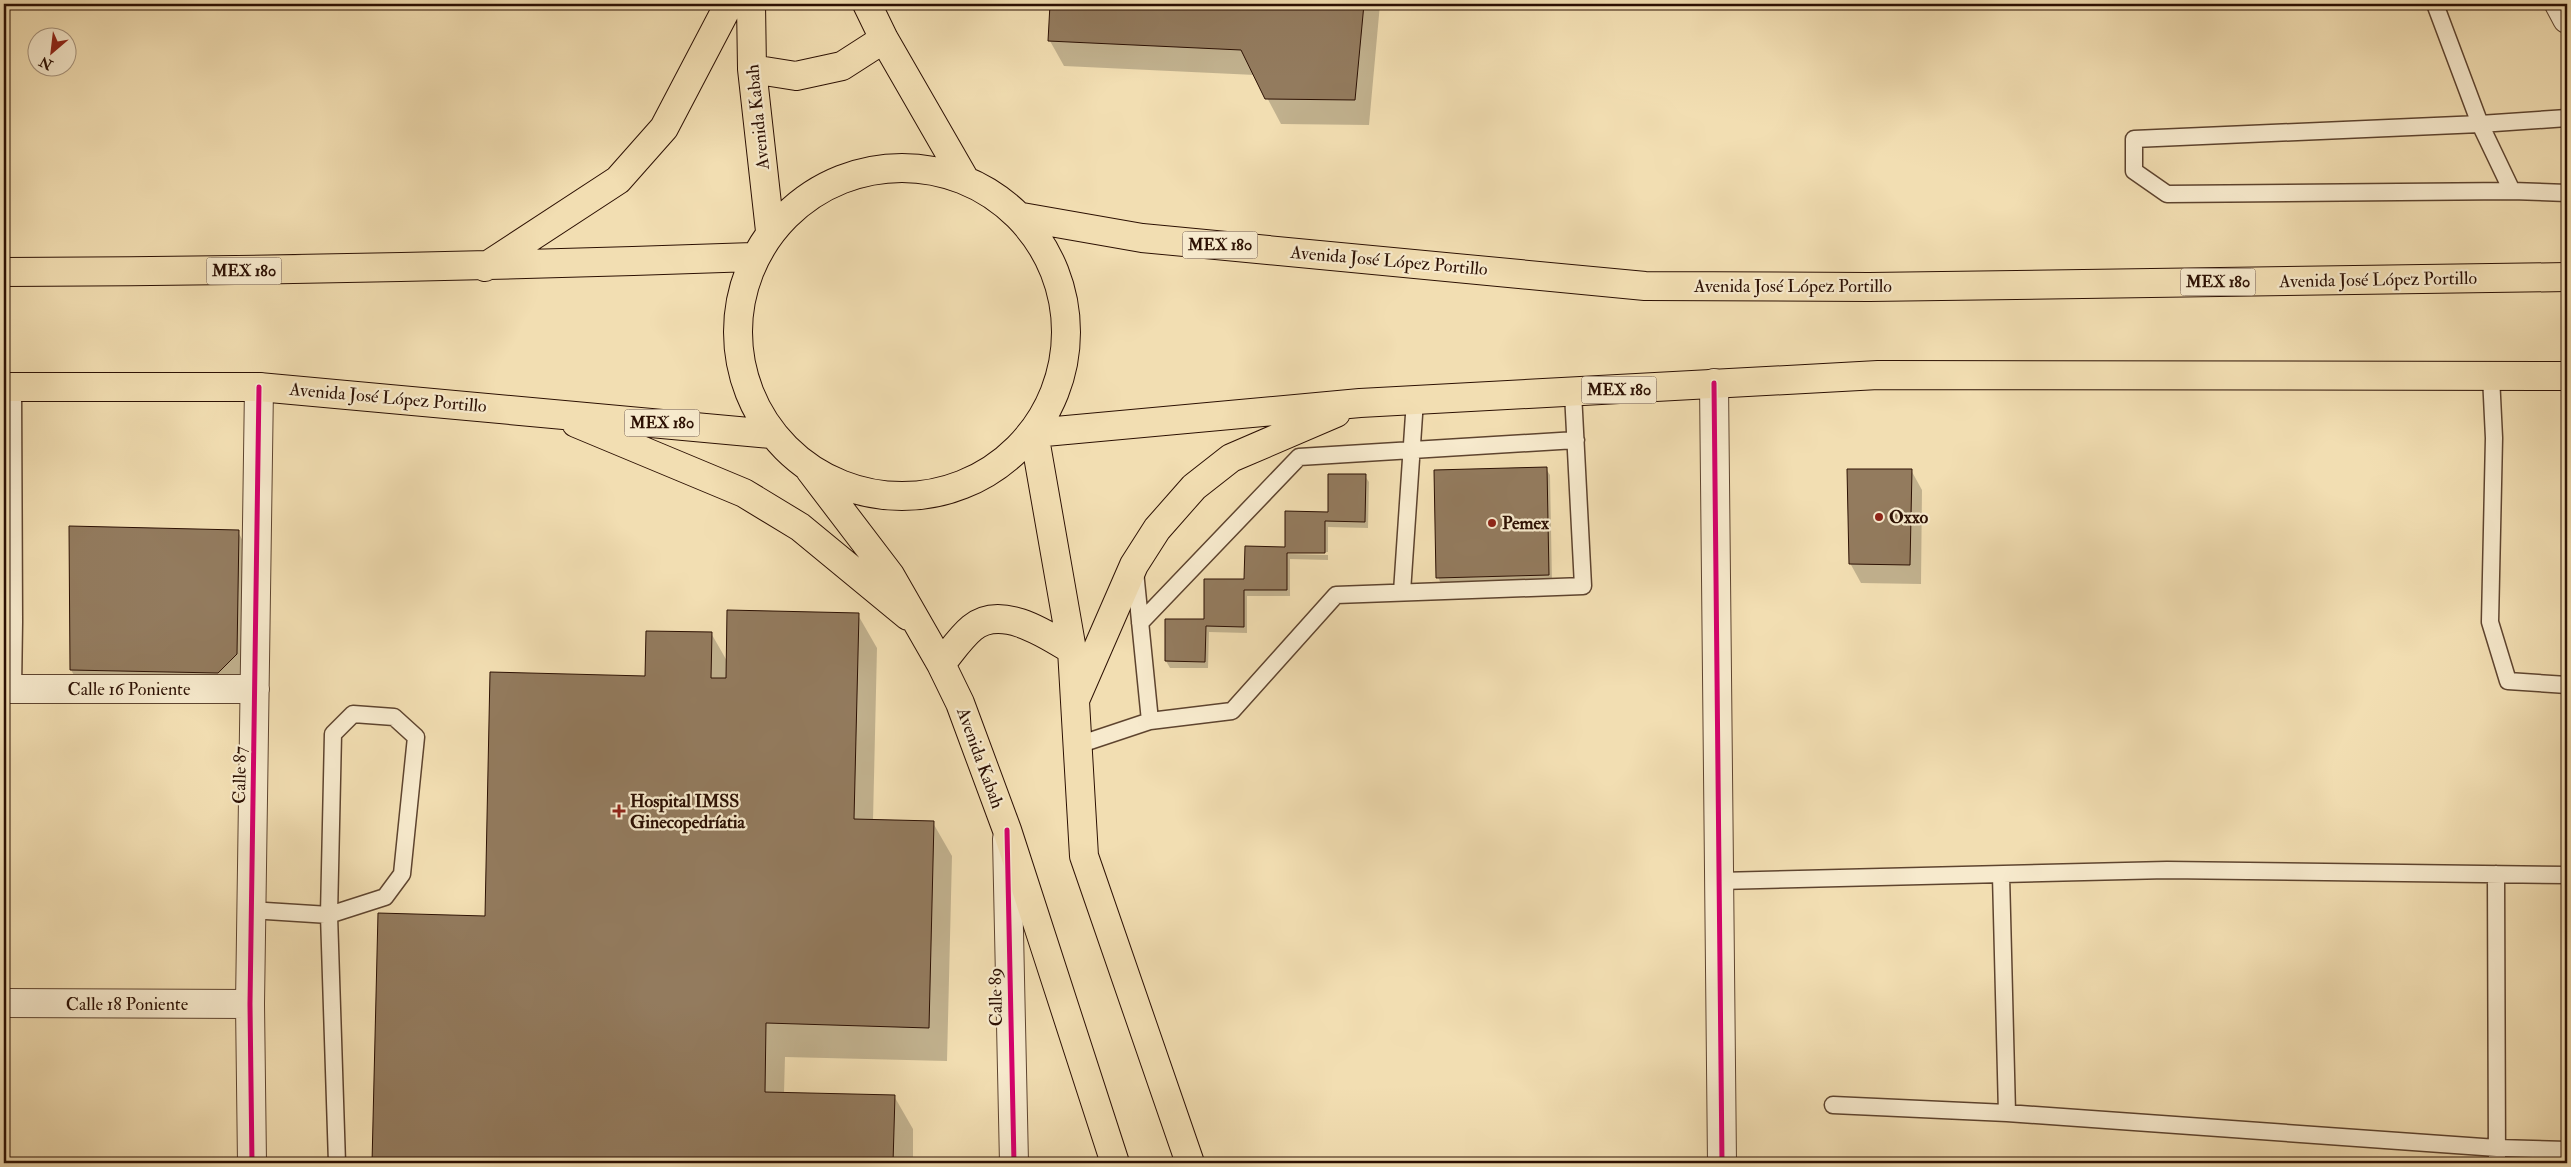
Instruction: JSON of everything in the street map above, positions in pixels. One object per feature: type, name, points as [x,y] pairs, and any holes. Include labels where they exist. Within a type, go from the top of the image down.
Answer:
[{"type":"main road","points":[[485,267],[618,180],[664,128],[729,4]]},
{"type":"main road","name":"Avenida Kabah","points":[[751,4],[752,69],[770,230]]},
{"type":"main road","points":[[867,4],[884,39],[964,178]]},
{"type":"main road","points":[[752,69],[796,76],[842,66],[884,39]]},
{"type":"main road","points":[[893,166],[964,178],[1022,217],[1051,258],[1066,307],[1066,357],[1057,394],[1034,433],[987,474],[928,495],[866,493],[809,468],[772,434],[742,378],[736,316],[753,257],[770,230],[824,185],[893,166]]},
{"type":"main road","name":"Avenida José López Portillo","points":[[1022,217],[1142,238],[1645,286],[1869,287],[2567,277]]},
{"type":"main road","name":"MEX 180","points":[[4,272],[248,272],[485,267],[753,257]]},
{"type":"main road","name":"MEX 180","points":[[1034,433],[1360,403],[1574,393],[1714,383],[1878,375],[2567,376]]},
{"type":"main road","name":"Avenida José López Portillo","points":[[9,387],[259,387],[772,434]]},
{"type":"main road","points":[[1074,703],[1134,565],[1157,529],[1194,487],[1231,458],[1295,445],[1360,403]]},
{"type":"main road","points":[[552,413],[744,493],[800,526],[921,626]]},
{"type":"main road","points":[[1034,433],[1072,650],[1084,856],[1190,1163]]},
{"type":"main road","name":"Avenida Kabah","points":[[809,468],[890,575],[921,626],[960,703],[1006,830],[1115,1163]]},
{"type":"main road","points":[[941,664],[973,627],[997,619],[1017,622],[1038,630],[1072,650]]},
{"type":"street","points":[[2559,4],[2567,19]]},
{"type":"street","points":[[1714,383],[1722,1163]]},
{"type":"street","name":"Calle 87","points":[[252,1163],[250,1004],[259,387]]},
{"type":"street","name":"Calle 16 Poniente","points":[[8,689],[255,689]]},
{"type":"street","name":"Calle 89","points":[[1006,830],[1014,1163]]},
{"type":"street","name":"Calle 18 Poniente","points":[[4,1003],[250,1004]]},
{"type":"lane","points":[[2435,4],[2480,124],[2512,191]]},
{"type":"lane","points":[[2567,118],[2480,124],[2134,139],[2134,171],[2167,194],[2512,191],[2567,193]]},
{"type":"lane","points":[[2491,376],[2494,438],[2490,622],[2508,682],[2567,685]]},
{"type":"lane","points":[[8,689],[9,387]]},
{"type":"lane","points":[[1078,745],[1150,721],[1232,711],[1336,595],[1583,586],[1574,393]]},
{"type":"lane","points":[[1402,592],[1415,400]]},
{"type":"lane","points":[[1140,623],[1295,445],[1412,450],[1576,440]]},
{"type":"lane","points":[[1134,565],[1150,721]]},
{"type":"lane","points":[[251,910],[329,915],[384,898],[402,874],[416,737],[394,716],[353,714],[333,734],[329,915],[337,1163]]},
{"type":"lane","points":[[1719,880],[2166,870],[2567,875]]},
{"type":"lane","points":[[2496,874],[2497,1155]]},
{"type":"lane","points":[[2001,875],[2007,1113]]},
{"type":"lane","points":[[1833,1105],[2007,1113],[2497,1155],[2567,1150]]},
{"type":"building","points":[[1050,4],[1364,4],[1355,100],[1265,99],[1241,50],[1048,41]]},
{"type":"building","name":"Pemex","points":[[1547,467],[1549,575],[1436,578],[1434,470]]},
{"type":"building","name":"Oxxo","points":[[1847,469],[1912,469],[1910,565],[1849,564]]},
{"type":"building","points":[[1328,474],[1366,474],[1365,522],[1325,521],[1325,553],[1287,553],[1287,590],[1244,590],[1244,627],[1206,626],[1205,662],[1165,661],[1165,619],[1204,619],[1204,579],[1244,579],[1245,546],[1285,547],[1285,511],[1328,512]]},
{"type":"building","points":[[69,526],[239,530],[237,654],[218,673],[70,670]]},
{"type":"building","points":[[727,610],[859,613],[854,819],[934,821],[929,1028],[766,1023],[765,1092],[895,1095],[893,1163],[372,1163],[378,913],[485,916],[490,672],[645,676],[646,631],[712,632],[711,678],[726,678]]},
{"type":"cycle path","points":[[1714,383],[1722,1163]]},
{"type":"cycle path","points":[[252,1163],[250,1004],[259,387]]},
{"type":"cycle path","points":[[1007,830],[1014,1163]]},
{"type":"place","name":"Oxxo","points":[[1879,517]]},
{"type":"place","name":"Pemex","points":[[1492,523]]},
{"type":"place","name":"Hospital IMSS Ginecopedríatia","points":[[619,811]]}]
